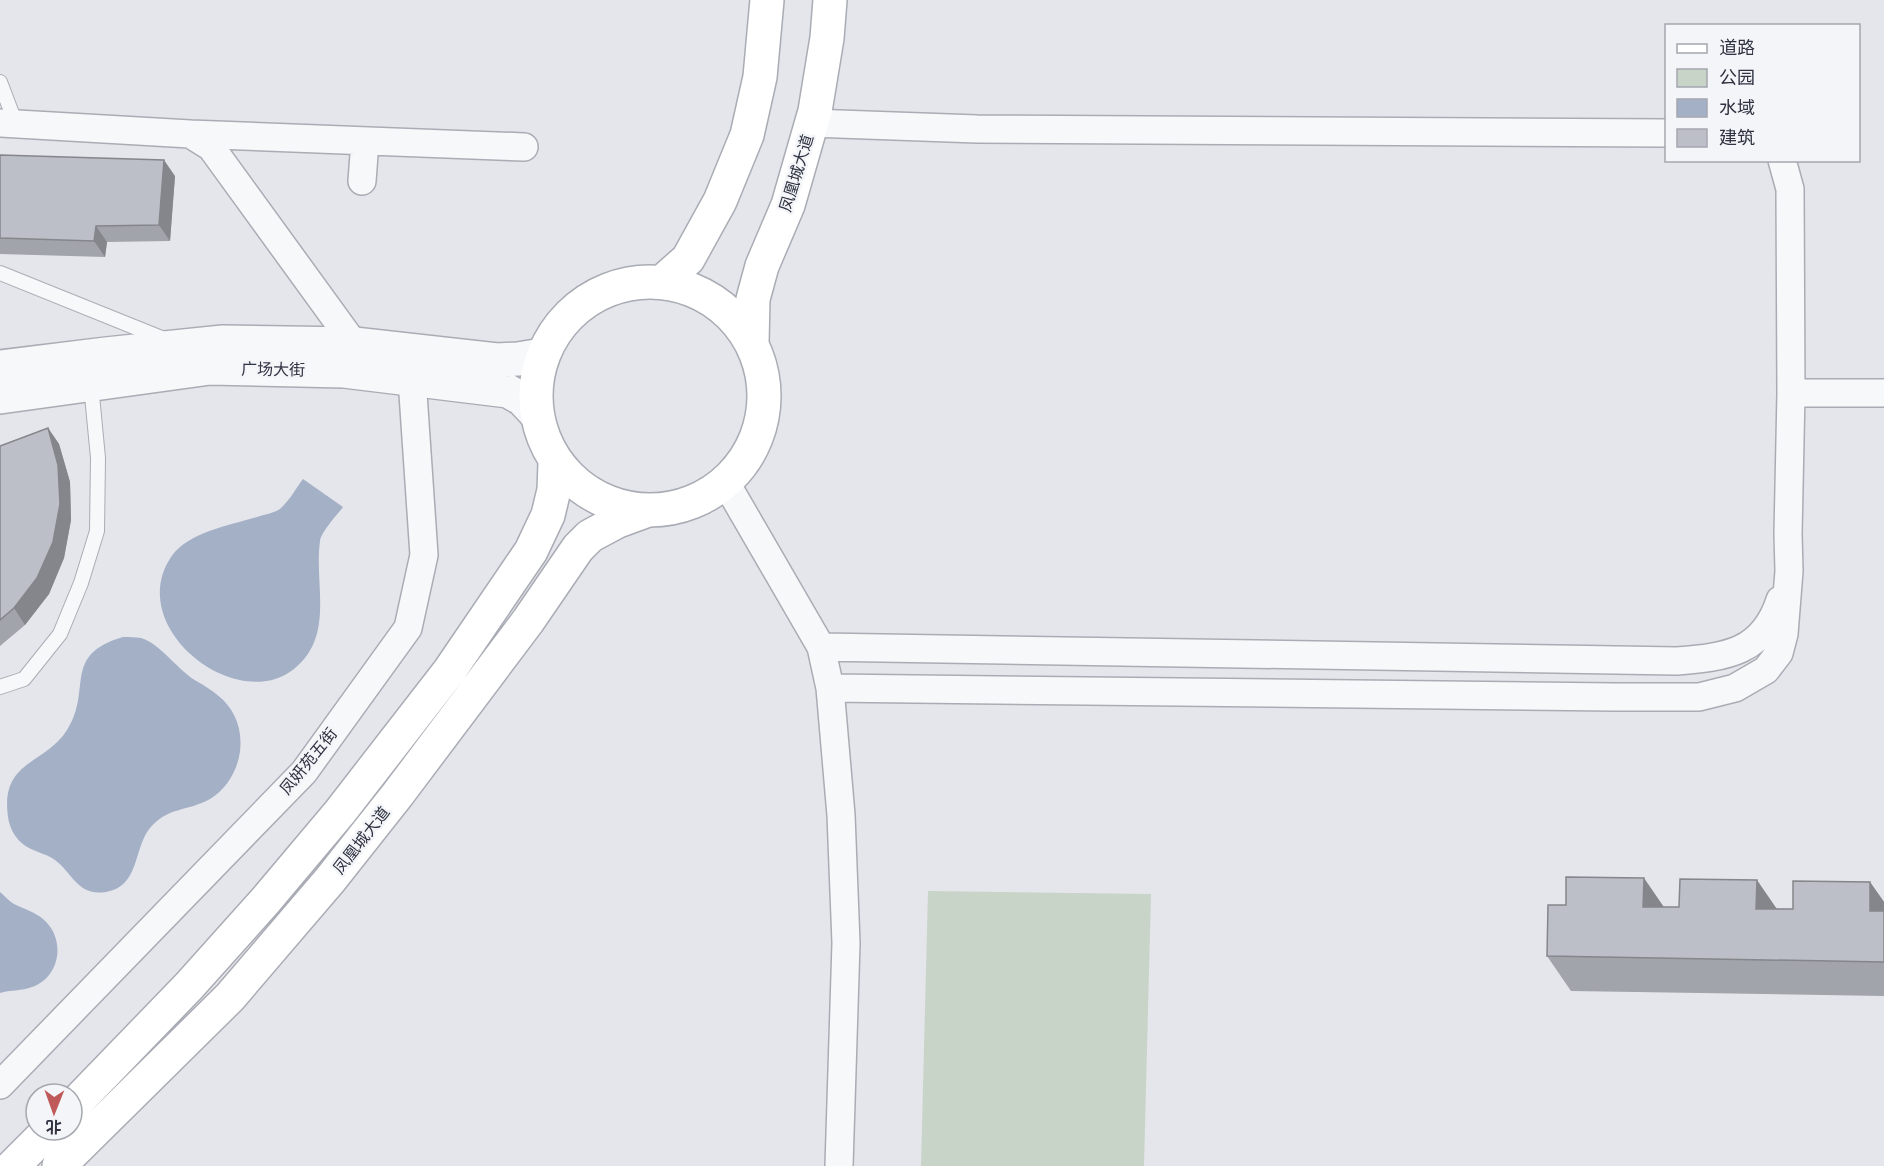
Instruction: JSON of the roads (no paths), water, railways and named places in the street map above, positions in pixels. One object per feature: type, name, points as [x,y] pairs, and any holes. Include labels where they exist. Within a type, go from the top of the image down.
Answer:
[{"type":"main road","points":[[662,282],[688,259],[720,201],[747,135],[760,77],[767,0]]},
{"type":"main road","name":"凤凰城大道","points":[[752,343],[753,299],[762,266],[788,205],[815,111],[827,38],[830,0]]},
{"type":"main road","points":[[662,282],[698,292],[729,313],[752,343],[764,379],[763,417],[750,453],[726,483],[693,503],[656,511],[617,507],[583,490],[555,463],[539,428],[534,391],[542,355],[561,323],[590,298],[624,285],[662,282]]},
{"type":"main road","name":"凤凰城大道","points":[[84,1095],[189,986],[266,900],[340,812],[450,670],[531,551],[548,515],[554,490],[555,463]]},
{"type":"main road","name":"凤凰城大道","points":[[59,1166],[230,997],[330,880],[528,621],[578,548],[590,536],[648,510]]},
{"type":"main road","points":[[13,1166],[37,1142]]},
{"type":"street","points":[[8,123],[190,134],[524,147]]},
{"type":"street","points":[[811,123],[988,129],[1665,133]]},
{"type":"street","points":[[190,134],[211,147],[354,344]]},
{"type":"street","points":[[363,181],[364,141]]},
{"type":"street","points":[[830,688],[1699,697],[1735,688],[1766,670],[1779,653],[1784,634],[1789,571],[1791,393],[1790,189],[1783,162]]},
{"type":"street","name":"广场大街","points":[[0,367],[223,342],[354,344],[412,365],[508,391],[522,399],[537,415]]},
{"type":"street","points":[[412,365],[518,359],[542,355]]},
{"type":"street","name":"广场大街","points":[[0,397],[210,368],[344,371],[412,365]]},
{"type":"street","name":"凤妍苑五街","points":[[0,1085],[303,772],[408,628],[424,555],[412,365]]},
{"type":"street","points":[[1791,393],[1884,393]]},
{"type":"street","points":[[726,483],[821,646],[830,688],[842,815],[846,944],[839,1166]]},
{"type":"street","points":[[821,646],[1677,661],[1712,658],[1742,649],[1766,632],[1775,615],[1789,571]]},
{"type":"lane","points":[[0,82],[8,123]]},
{"type":"lane","points":[[0,273],[180,346]]},
{"type":"lane","points":[[0,687],[24,679],[60,634],[91,552],[97,531],[98,458],[91,385]]},
{"type":"water","points":[[303,479],[343,507],[326,528],[320,541],[320,609],[315,641],[307,656],[294,669],[270,680],[244,681],[218,672],[194,657],[174,636],[162,611],[160,584],[171,557],[179,548],[200,535],[279,509]]},
{"type":"water","points":[[123,637],[141,638],[155,645],[183,671],[223,700],[234,715],[238,726],[240,750],[233,773],[219,792],[202,803],[171,813],[157,821],[145,837],[125,882],[106,892],[96,892],[81,887],[59,863],[31,849],[19,840],[9,822],[7,798],[17,774],[58,741],[67,730],[78,701],[85,664],[92,654],[104,645]]},
{"type":"water","points":[[0,892],[14,904],[43,919],[55,936],[57,956],[49,975],[42,982],[28,988],[0,993]]}]
